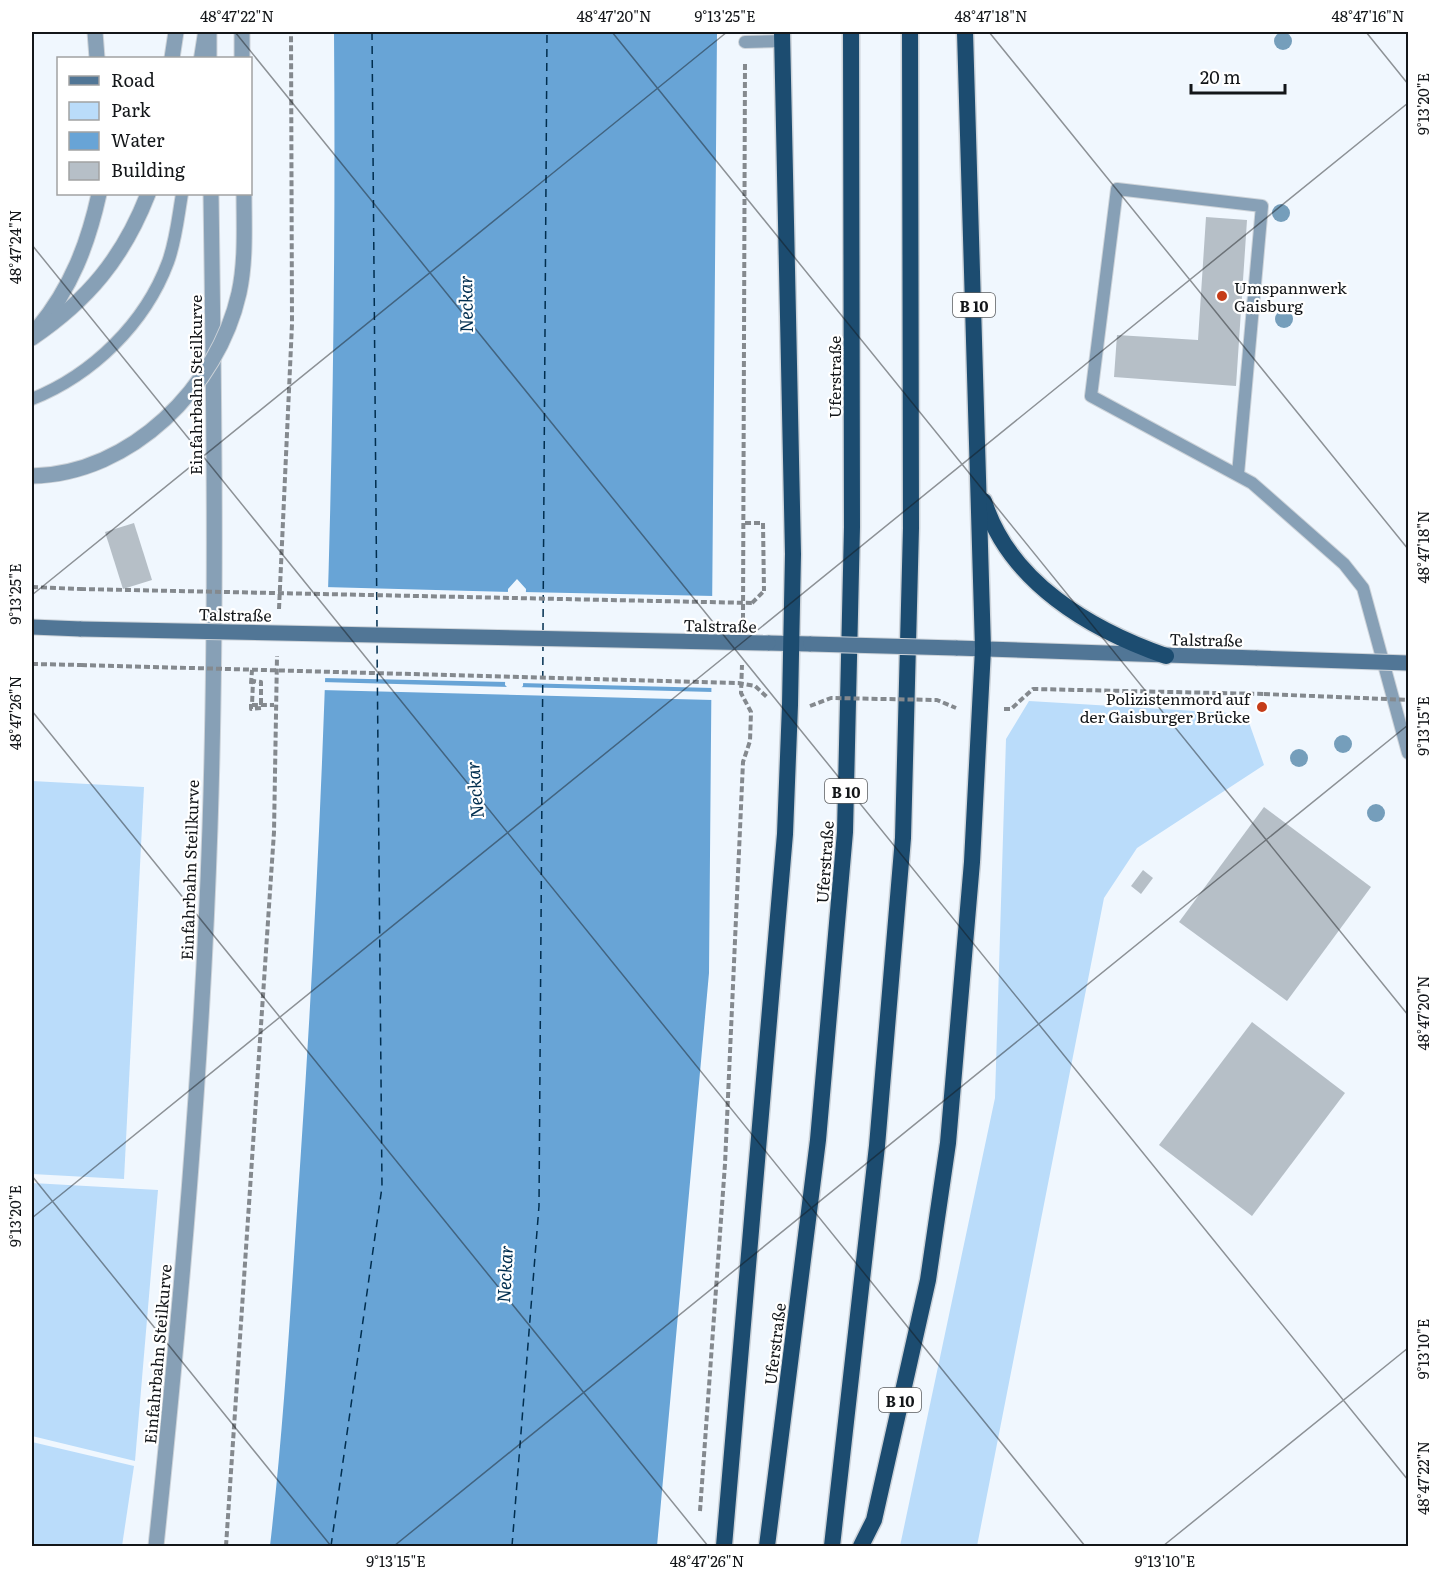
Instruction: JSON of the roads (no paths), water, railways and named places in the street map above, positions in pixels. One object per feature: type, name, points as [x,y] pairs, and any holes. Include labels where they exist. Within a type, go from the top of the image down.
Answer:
[{"type":"highway","name":"Uferstraße","points":[[767,1546],[818,1140],[845,832],[852,527],[851,32]]},
{"type":"highway","points":[[832,1546],[877,1146],[903,838],[911,528],[910,32]]},
{"type":"highway","name":"B 10","points":[[861,1546],[874,1520],[928,1280],[948,1143],[972,862],[983,649],[980,484],[965,32]]},
{"type":"highway","points":[[724,1546],[785,834],[793,554],[782,36]]},
{"type":"highway","name":"B 10","points":[[980,484],[989,516],[1000,536],[1049,594],[1112,635],[1166,656]]},
{"type":"main road","name":"Talstraße","points":[[32,627],[811,644],[1408,663]]},
{"type":"street","points":[[96,32],[97,57]]},
{"type":"street","points":[[172,57],[176,32]]},
{"type":"street","points":[[209,32],[209,57]]},
{"type":"street","points":[[242,32],[242,57]]},
{"type":"street","points":[[32,337],[63,293],[81,261],[99,195]]},
{"type":"street","points":[[32,337],[62,318],[113,263],[134,229],[148,195]]},
{"type":"street","name":"Einfahrbahn Steilkurve","points":[[156,1546],[188,1207],[210,825],[214,432],[211,195]]},
{"type":"street","points":[[32,476],[64,472],[117,453],[160,423],[197,386],[225,337],[240,291],[244,247],[243,195]]},
{"type":"lane","points":[[200,57],[204,32]]},
{"type":"lane","points":[[745,42],[782,36]]},
{"type":"lane","points":[[1238,474],[1262,206],[1117,189],[1091,396],[1252,483],[1344,564],[1363,588],[1408,753]]},
{"type":"lane","points":[[32,399],[49,392],[89,366],[127,330],[144,309],[168,262],[176,237],[182,195]]},
{"type":"water","name":"Neckar","points":[[334,32],[717,32],[709,973],[657,1546],[270,1546],[288,1349],[317,872],[328,592],[334,312]],"holes":[[[517,579],[526,589],[523,686],[514,694],[505,685],[508,589]]]},
{"type":"place","name":"Umspannwerk Gaisburg","points":[[1222,296]]},
{"type":"place","name":"Polizistenmord auf der Gaisburger Brücke","points":[[1262,707]]}]
